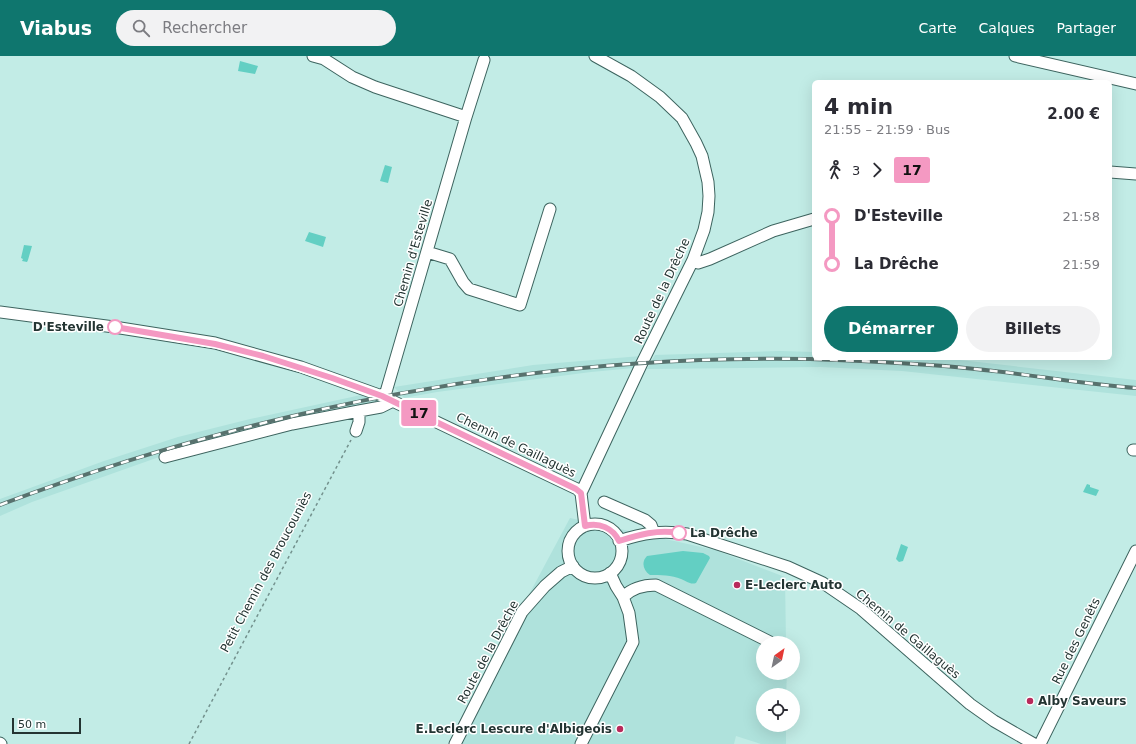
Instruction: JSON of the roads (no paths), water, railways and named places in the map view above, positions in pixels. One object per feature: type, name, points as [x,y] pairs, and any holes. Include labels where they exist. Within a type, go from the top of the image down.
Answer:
[{"type":"street","points":[[313,56],[324,59],[352,77],[375,87],[466,117]]},
{"type":"street","name":"Route de la Drêche","points":[[581,493],[642,363],[693,260],[704,230],[708,212],[709,196],[706,168],[696,143],[682,118],[660,97],[631,76],[595,56]]},
{"type":"street","points":[[1015,56],[1136,84]]},
{"type":"street","name":"Chemin d'Esteville","points":[[382,396],[386,392],[484,60]]},
{"type":"street","points":[[1112,172],[1136,174]]},
{"type":"street","points":[[427,252],[450,260],[469,289],[520,305],[550,209]]},
{"type":"street","points":[[693,260],[698,263],[710,259],[773,231],[812,220]]},
{"type":"street","name":"Chemin de Gaillaguès","points":[[0,312],[114,327],[215,344],[301,367],[382,396],[563,482],[581,493]]},
{"type":"street","points":[[165,457],[292,424],[381,407],[393,401]]},
{"type":"street","points":[[356,431],[359,422],[359,411]]},
{"type":"street","points":[[581,493],[585,526]]},
{"type":"street","points":[[604,502],[645,520],[652,525],[654,533]]},
{"type":"street","points":[[595,525],[605,527],[614,533],[619,541],[621,551],[620,561],[610,573],[601,577],[590,577],[580,574],[573,566],[569,556],[569,546],[573,536],[585,526],[595,525]]},
{"type":"street","name":"Chemin de Gaillaguès","points":[[619,541],[654,533],[671,532],[687,534],[788,567],[823,583],[861,609],[970,704],[992,720],[1034,744]]},
{"type":"street","name":"Rue des Genêts","points":[[1040,744],[1136,551]]},
{"type":"street","name":"Route de la Drêche","points":[[455,744],[522,612],[544,586],[561,572],[573,566]]},
{"type":"street","points":[[581,744],[633,642],[629,613],[623,597],[610,573]]},
{"type":"street","points":[[623,597],[628,592],[638,588],[647,585],[656,585],[758,636]]},
{"type":"water","points":[[240,61],[258,66],[255,74],[238,71]]},
{"type":"water","points":[[385,165],[392,167],[388,183],[380,181]]},
{"type":"water","points":[[309,232],[326,237],[323,247],[305,241]]},
{"type":"water","points":[[24,245],[32,246],[27,262],[22,261],[23,259],[21,258]]},
{"type":"water","points":[[1087,484],[1090,485],[1090,487],[1099,490],[1096,496],[1083,492]]},
{"type":"water","points":[[901,544],[908,547],[903,561],[899,562],[896,559]]},
{"type":"water","points":[[683,551],[703,553],[710,558],[696,583],[690,583],[670,576],[650,575],[644,568],[643,563],[647,556]]},
{"type":"railway","points":[[0,505],[97,471],[195,441],[295,415],[397,394],[499,378],[602,366],[704,360],[812,359]]},
{"type":"railway","points":[[828,360],[954,367],[1136,388]]},
{"type":"place","name":"D'Esteville","points":[[115,327]]},
{"type":"place","name":"La Drêche","points":[[679,533]]},
{"type":"place","name":"E-Leclerc Auto","points":[[737,585]]},
{"type":"place","name":"Alby Saveurs","points":[[1030,701]]},
{"type":"place","name":"E.Leclerc Lescure d'Albigeois","points":[[620,729]]}]
